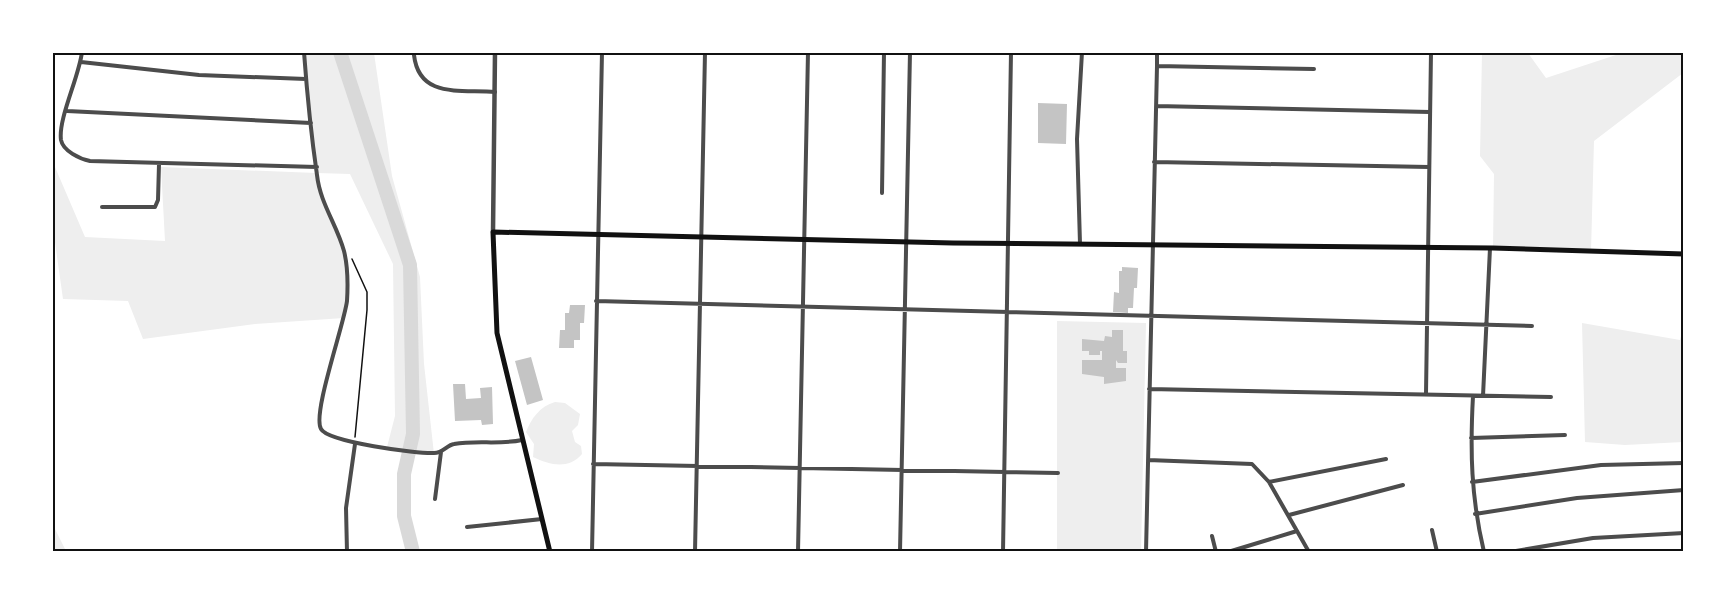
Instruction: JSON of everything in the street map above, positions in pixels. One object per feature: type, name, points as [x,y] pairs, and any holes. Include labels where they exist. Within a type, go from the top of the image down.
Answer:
[{"type":"main road","points":[[550,552],[497,333],[492,232],[1152,246],[1490,248],[1683,254]]},
{"type":"street","points":[[82,52],[64,115],[61,141],[78,157],[90,160],[159,164],[317,167]]},
{"type":"street","points":[[296,52],[304,53],[310,123],[323,201],[342,243],[347,265],[347,300],[318,424],[325,434],[355,444],[434,453],[441,452],[452,444],[507,443],[522,440]]},
{"type":"street","points":[[492,232],[495,52]]},
{"type":"street","points":[[592,552],[602,52]]},
{"type":"street","points":[[695,552],[705,52]]},
{"type":"street","points":[[798,552],[802,238],[808,52]]},
{"type":"street","points":[[882,194],[884,52]]},
{"type":"street","points":[[900,552],[910,52]]},
{"type":"street","points":[[1003,552],[1011,52]]},
{"type":"street","points":[[1080,244],[1077,139],[1082,52]]},
{"type":"street","points":[[1146,552],[1157,52]]},
{"type":"street","points":[[1426,394],[1431,52]]},
{"type":"street","points":[[414,55],[419,76],[432,86],[495,92]]},
{"type":"street","points":[[81,62],[181,73],[306,79]]},
{"type":"street","points":[[1157,66],[1314,69]]},
{"type":"street","points":[[1156,106],[1430,112]]},
{"type":"street","points":[[67,111],[310,123]]},
{"type":"street","points":[[1154,162],[1429,167]]},
{"type":"street","points":[[102,207],[155,207],[158,200],[159,164]]},
{"type":"street","points":[[1483,396],[1490,248]]},
{"type":"street","points":[[596,301],[905,308],[1151,318],[1532,326]]},
{"type":"street","points":[[1149,389],[1551,398]]},
{"type":"street","points":[[1473,396],[1472,482],[1475,514],[1484,552]]},
{"type":"street","points":[[1471,438],[1565,435]]},
{"type":"street","points":[[347,552],[346,508],[355,444]]},
{"type":"street","points":[[435,500],[441,452]]},
{"type":"street","points":[[1269,482],[1386,459]]},
{"type":"street","points":[[1148,460],[1252,464],[1269,482],[1309,552]]},
{"type":"street","points":[[1472,482],[1601,465],[1683,463]]},
{"type":"street","points":[[593,464],[1058,472]]},
{"type":"street","points":[[1288,515],[1403,485]]},
{"type":"street","points":[[1475,514],[1577,498],[1683,490]]},
{"type":"street","points":[[467,526],[542,519]]},
{"type":"street","points":[[1432,530],[1437,552]]},
{"type":"street","points":[[1228,552],[1298,531]]},
{"type":"street","points":[[1510,552],[1593,538],[1683,533]]},
{"type":"street","points":[[1212,536],[1216,552]]},
{"type":"path","points":[[342,243],[359,269],[367,291],[355,444]]},
{"type":"shaded area","points":[[304,53],[374,53],[392,176],[420,277],[424,364],[434,454],[387,447],[395,416],[393,264],[350,174],[317,173],[323,201],[345,253],[347,300],[344,318],[255,324],[143,339],[128,301],[63,299],[53,228],[52,160],[85,237],[165,241],[161,167],[316,173]]},
{"type":"shaded area","points":[[1482,53],[1528,53],[1546,78],[1622,53],[1683,53],[1683,73],[1594,141],[1591,251],[1493,248],[1494,174],[1480,156]]},
{"type":"shaded area","points":[[1057,321],[1146,323],[1141,551],[1057,552]]},
{"type":"shaded area","points":[[1582,323],[1680,340],[1683,328],[1683,442],[1625,445],[1585,442]]},
{"type":"shaded area","points":[[555,402],[565,403],[580,414],[578,425],[572,431],[575,442],[581,446],[582,454],[565,464],[552,464],[533,457],[534,444],[526,432],[537,414]]},
{"type":"shaded area","points":[[53,525],[66,551],[53,551]]},
{"type":"building","points":[[1038,103],[1067,104],[1066,144],[1038,143]]},
{"type":"building","points":[[1122,267],[1138,268],[1133,308],[1128,308],[1128,313],[1113,312],[1114,292],[1119,293],[1119,271],[1122,271]]},
{"type":"building","points":[[570,305],[585,305],[584,323],[580,323],[580,340],[574,340],[574,348],[559,348],[560,330],[565,330],[565,313],[569,313]]},
{"type":"building","points":[[1112,330],[1123,330],[1123,351],[1127,351],[1127,363],[1118,363],[1116,360],[1116,368],[1126,368],[1126,381],[1104,384],[1104,377],[1082,374],[1082,360],[1102,360],[1102,351],[1100,355],[1089,355],[1089,351],[1082,351],[1082,339],[1104,341],[1105,336],[1112,337]]},
{"type":"building","points":[[531,357],[543,400],[527,405],[515,361]]},
{"type":"building","points":[[453,384],[465,384],[466,399],[481,398],[480,388],[492,387],[493,424],[482,425],[481,420],[455,421]]},
{"type":"waterway","points":[[340,52],[410,265],[413,434],[404,474],[404,516],[413,552]]}]
